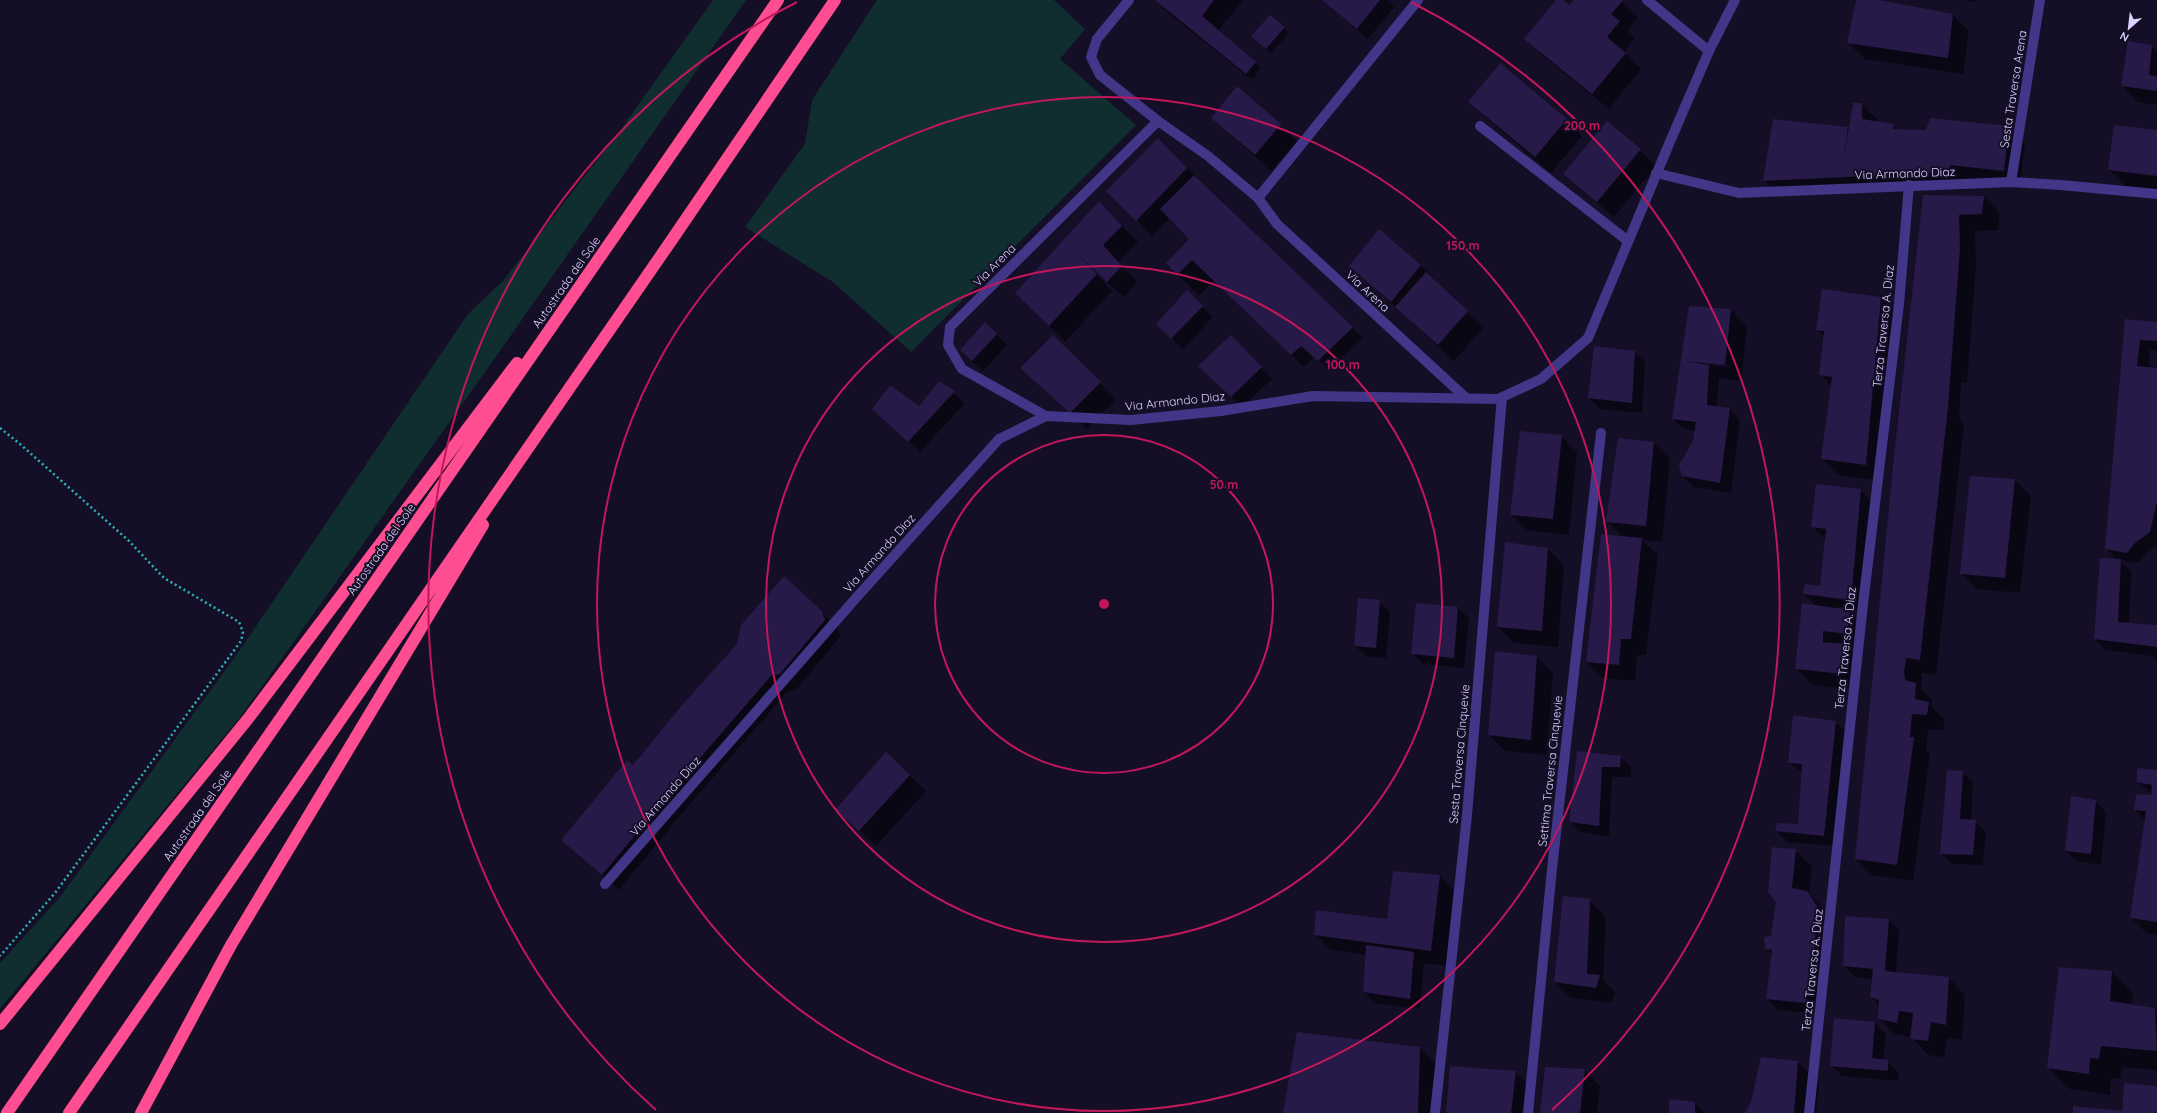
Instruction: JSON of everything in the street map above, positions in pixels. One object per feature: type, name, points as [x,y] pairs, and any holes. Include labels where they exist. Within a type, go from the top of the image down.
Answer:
[{"type":"highway","name":"Autostrada del Sole","points":[[8,1113],[778,0]]},
{"type":"highway","points":[[69,1113],[672,241],[835,0]]},
{"type":"highway","points":[[0,1024],[247,720],[628,217]]},
{"type":"highway","points":[[141,1113],[231,945],[545,423]]},
{"type":"street","name":"Via Arena","points":[[1130,0],[1097,39],[1091,57],[1100,75],[1158,121],[1208,156],[1258,198],[1277,224],[1466,398]]},
{"type":"street","points":[[1258,198],[1418,0]]},
{"type":"street","points":[[1647,0],[1709,51]]},
{"type":"street","name":"Via Armando Diaz","points":[[605,884],[856,598],[999,439],[1046,416],[1131,420],[1221,411],[1313,396],[1498,399],[1541,379],[1588,338],[1656,173],[1709,51],[1735,0]]},
{"type":"street","name":"Sesta Traversa Arena","points":[[2011,182],[2040,0]]},
{"type":"street","name":"Via Arena","points":[[1046,416],[962,369],[948,345],[950,327],[1158,121]]},
{"type":"street","points":[[1480,126],[1628,241]]},
{"type":"street","name":"Via Armando Diaz","points":[[1656,173],[1739,193],[2011,182],[2157,194]]},
{"type":"street","name":"Terza Traversa A. Diaz","points":[[1809,1113],[1863,604],[1900,304],[1909,185]]},
{"type":"street","name":"Sesta Traversa Cinquevie","points":[[1435,1113],[1467,815],[1502,397]]},
{"type":"street","name":"Settima Traversa Cinquevie","points":[[1528,1113],[1552,869],[1601,433]]},
{"type":"path","points":[[0,428],[129,541],[164,578],[239,622],[243,632],[241,640],[56,893],[0,956]]},
{"type":"green space","points":[[713,0],[746,0],[241,716],[0,1009],[0,963],[60,897],[242,647],[468,314],[503,281],[619,132]]},
{"type":"green space","points":[[877,0],[1054,0],[1085,29],[1060,59],[1136,125],[911,352],[833,282],[745,227],[805,144],[812,100]]},
{"type":"building","points":[[1155,0],[1214,0],[1202,16],[1256,62],[1246,74]]},
{"type":"building","points":[[1322,0],[1380,0],[1357,29]]},
{"type":"building","points":[[1556,0],[1563,0],[1569,5],[1574,0],[1623,0],[1611,14],[1620,21],[1607,37],[1626,53],[1592,94],[1524,39]]},
{"type":"building","points":[[1856,0],[1879,0],[1953,14],[1948,58],[1847,43]]},
{"type":"building","points":[[1270,15],[1285,27],[1266,49],[1251,36]]},
{"type":"building","points":[[2128,41],[2152,45],[2149,75],[2157,76],[2157,91],[2121,86]]},
{"type":"building","points":[[1500,63],[1567,119],[1535,157],[1468,102]]},
{"type":"building","points":[[1237,86],[1281,124],[1255,155],[1211,118]]},
{"type":"building","points":[[1853,103],[1862,103],[1862,119],[1894,124],[1893,129],[1926,130],[1930,118],[2009,126],[2004,171],[1950,165],[1949,174],[1931,173],[1763,181],[1773,119],[1848,127],[1844,156]]},
{"type":"building","points":[[1607,121],[1641,149],[1597,202],[1563,174]]},
{"type":"building","points":[[2114,125],[2157,130],[2157,176],[2108,170]]},
{"type":"building","points":[[1158,138],[1187,168],[1136,221],[1106,191]]},
{"type":"building","points":[[1194,175],[1353,327],[1318,361],[1301,346],[1291,355],[1192,260],[1177,275],[1166,263],[1189,239],[1160,209]]},
{"type":"building","points":[[1923,195],[1984,196],[1982,214],[1959,215],[1960,249],[1948,407],[1920,660],[1906,658],[1904,672],[1905,680],[1916,683],[1915,699],[1929,702],[1927,715],[1912,714],[1910,737],[1914,737],[1897,865],[1855,859],[1893,466]]},
{"type":"building","points":[[1099,201],[1122,226],[1103,245],[1122,266],[1107,282],[1077,254],[1097,274],[1049,326],[1015,293]]},
{"type":"building","points":[[1379,229],[1421,265],[1391,302],[1349,266]]},
{"type":"building","points":[[1426,272],[1468,311],[1438,345],[1395,307]]},
{"type":"building","points":[[1822,289],[1881,297],[1866,465],[1821,459],[1832,377],[1819,375],[1824,331],[1816,330]]},
{"type":"building","points":[[1187,290],[1203,306],[1171,339],[1156,324]]},
{"type":"building","points":[[1689,306],[1731,309],[1725,365],[1686,361],[1709,365],[1707,405],[1730,408],[1720,483],[1682,476],[1679,465],[1693,441],[1696,422],[1672,419]]},
{"type":"building","points":[[2125,319],[2157,322],[2157,341],[2140,340],[2137,366],[2157,368],[2157,502],[2150,532],[2135,543],[2127,553],[2105,549]]},
{"type":"building","points":[[985,322],[997,334],[972,361],[960,350]]},
{"type":"building","points":[[1053,335],[1101,382],[1070,413],[1020,368]]},
{"type":"building","points":[[1231,335],[1262,367],[1231,397],[1198,366]]},
{"type":"building","points":[[1594,346],[1635,351],[1632,403],[1588,398]]},
{"type":"building","points":[[939,381],[955,391],[908,442],[872,409],[890,385],[919,406]]},
{"type":"building","points":[[1520,431],[1562,435],[1553,519],[1510,515]]},
{"type":"building","points":[[1618,438],[1654,442],[1646,526],[1606,522]]},
{"type":"building","points":[[1970,476],[2015,479],[2005,578],[1960,574]]},
{"type":"building","points":[[1816,484],[1861,489],[1851,600],[1803,594],[1805,584],[1820,586],[1826,529],[1811,527]]},
{"type":"building","points":[[1601,534],[1642,538],[1631,639],[1621,639],[1619,665],[1586,662]]},
{"type":"building","points":[[1505,542],[1548,548],[1542,631],[1497,627]]},
{"type":"building","points":[[2100,558],[2121,559],[2118,622],[2157,625],[2157,647],[2094,639]]},
{"type":"building","points":[[784,576],[822,611],[825,620],[780,674],[771,676],[668,795],[602,875],[561,840],[627,760],[633,765],[683,704],[737,644],[741,625]]},
{"type":"building","points":[[1358,598],[1380,600],[1376,648],[1354,646]]},
{"type":"building","points":[[1416,603],[1458,607],[1454,658],[1411,654]]},
{"type":"building","points":[[1802,603],[1850,610],[1847,634],[1823,631],[1823,642],[1846,644],[1843,674],[1795,669]]},
{"type":"building","points":[[1495,651],[1537,656],[1531,740],[1488,735]]},
{"type":"building","points":[[1793,715],[1836,721],[1824,836],[1775,831],[1777,823],[1798,824],[1802,764],[1788,763]]},
{"type":"building","points":[[1577,751],[1621,756],[1620,767],[1602,767],[1599,826],[1569,822]]},
{"type":"building","points":[[886,752],[910,775],[859,831],[835,810]]},
{"type":"building","points":[[2137,768],[2157,770],[2157,922],[2130,918],[2146,811],[2134,810],[2136,794],[2151,795],[2152,785],[2137,782]]},
{"type":"building","points":[[1947,770],[1963,771],[1960,819],[1976,820],[1973,855],[1940,854]]},
{"type":"building","points":[[2071,796],[2096,800],[2091,854],[2065,851]]},
{"type":"building","points":[[1772,847],[1796,849],[1792,888],[1807,891],[1817,906],[1814,953],[1806,1003],[1766,999],[1772,950],[1765,949],[1764,937],[1771,936],[1776,902],[1768,892]]},
{"type":"building","points":[[1393,871],[1440,875],[1431,951],[1314,935],[1316,910],[1387,919]]},
{"type":"building","points":[[1563,896],[1590,899],[1587,974],[1600,975],[1596,988],[1554,982]]},
{"type":"building","points":[[1845,916],[1889,919],[1885,971],[1949,977],[1946,1025],[1931,1022],[1928,1041],[1910,1039],[1913,1013],[1899,1011],[1897,1023],[1878,1019],[1879,1000],[1870,997],[1873,969],[1843,966]]},
{"type":"building","points":[[1366,945],[1414,952],[1410,999],[1363,992]]},
{"type":"building","points":[[2059,967],[2112,971],[2110,1001],[2155,1008],[2157,1051],[2101,1046],[2099,1059],[2090,1058],[2089,1074],[2047,1068]]},
{"type":"building","points":[[1834,1018],[1875,1022],[1872,1058],[1888,1060],[1888,1071],[1830,1066]]},
{"type":"building","points":[[1297,1032],[1420,1047],[1418,1113],[1283,1113]]},
{"type":"building","points":[[1761,1057],[1798,1061],[1794,1113],[1745,1113],[1751,1102]]},
{"type":"building","points":[[1450,1066],[1516,1071],[1511,1113],[1446,1113]]},
{"type":"building","points":[[1545,1067],[1585,1069],[1580,1113],[1540,1113]]},
{"type":"building","points":[[2124,1083],[2157,1086],[2157,1113],[2073,1113],[2073,1106],[2122,1111]]},
{"type":"building","points":[[1669,1099],[1695,1102],[1695,1113],[1669,1113]]}]
